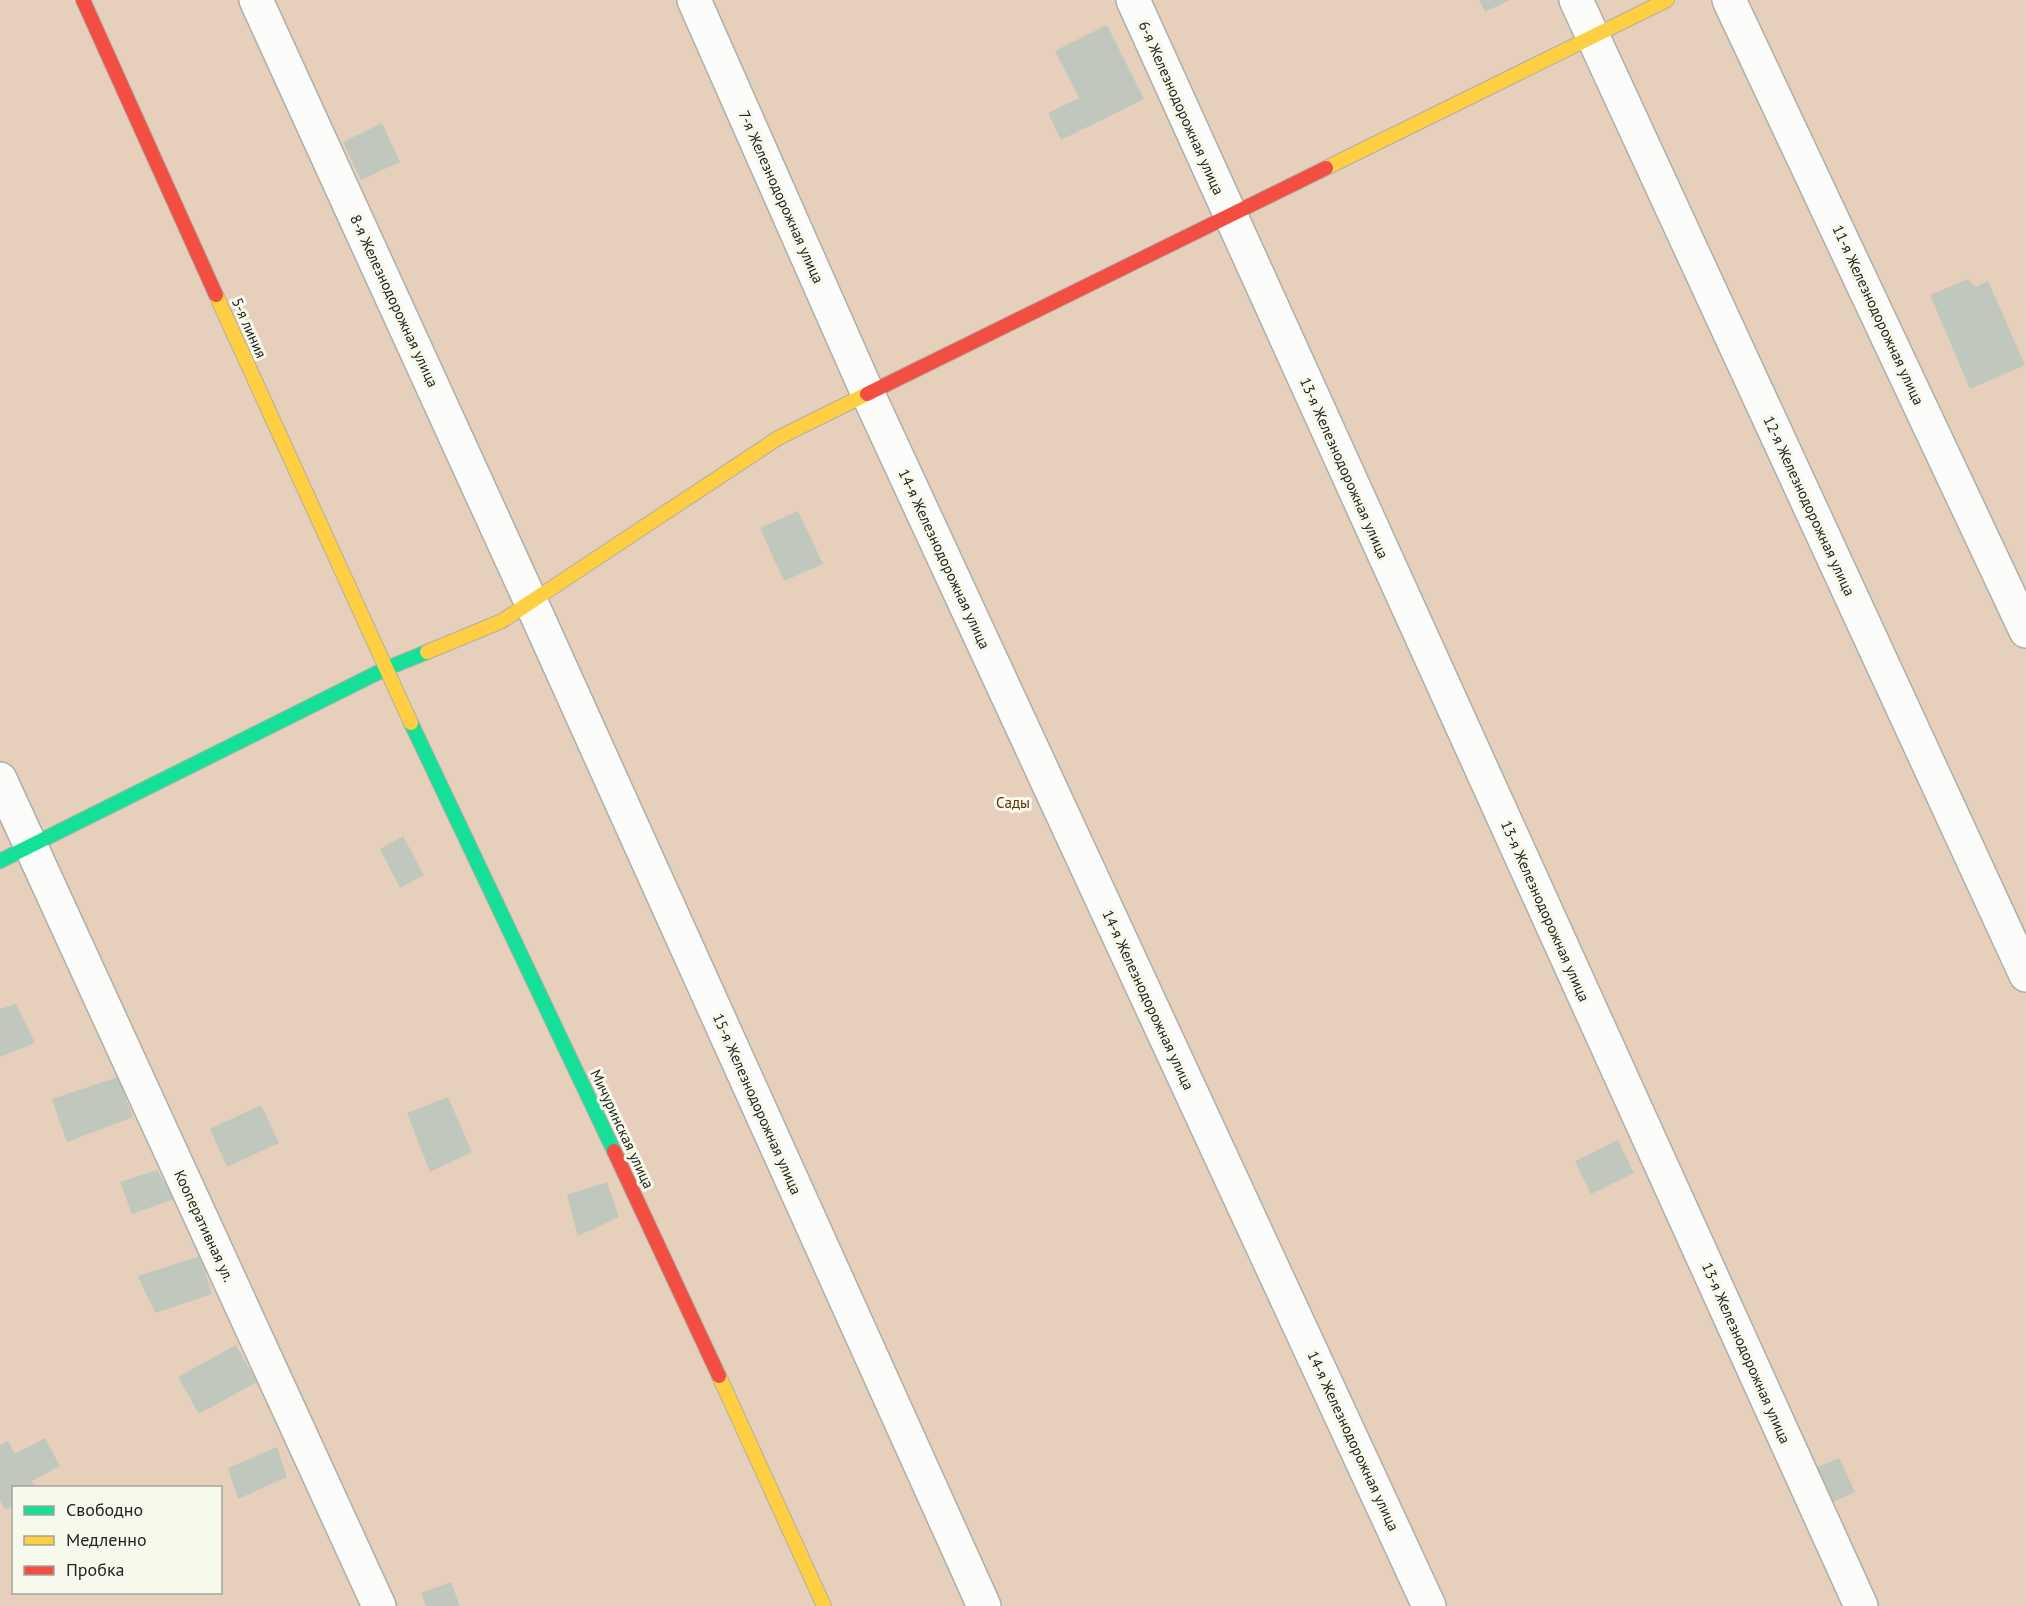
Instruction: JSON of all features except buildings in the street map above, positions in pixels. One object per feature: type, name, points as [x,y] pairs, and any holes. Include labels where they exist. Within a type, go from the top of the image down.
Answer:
[{"type":"street","name":"5-я линия","points":[[83,0],[385,669]]},
{"type":"street","name":"8-я Железнодорожная улица","points":[[256,0],[531,602]]},
{"type":"street","name":"7-я Железнодорожная улица","points":[[694,0],[868,394]]},
{"type":"street","name":"6-я Железнодорожная улица","points":[[1133,0],[1230,215]]},
{"type":"street","name":"12-я Железнодорожная улица","points":[[1576,0],[2026,975]]},
{"type":"street","points":[[0,861],[385,669],[502,621],[778,438],[1667,0]]},
{"type":"street","name":"11-я Железнодорожная улица","points":[[1729,0],[2026,631]]},
{"type":"street","name":"13-я Железнодорожная улица","points":[[1230,215],[1861,1606]]},
{"type":"street","name":"14-я Железнодорожная улица","points":[[868,394],[1429,1606]]},
{"type":"street","name":"15-я Железнодорожная улица","points":[[531,602],[984,1606]]},
{"type":"street","name":"Мичуринская улица","points":[[385,669],[665,1257],[824,1606]]},
{"type":"street","name":"Кооперативная ул.","points":[[0,779],[379,1606]]},
{"type":"green space","name":"Сады","points":[[0,0],[2026,0],[2026,1606],[0,1606]]},
{"type":"traffic: fast","points":[[0,861],[385,669],[427,652]]},
{"type":"traffic: fast","points":[[411,723],[614,1151]]},
{"type":"traffic: slow","points":[[1326,168],[1667,0]]},
{"type":"traffic: slow","points":[[216,295],[411,723]]},
{"type":"traffic: slow","points":[[427,652],[502,621],[778,438],[867,394]]},
{"type":"traffic: slow","points":[[719,1376],[824,1606]]},
{"type":"traffic: jam","points":[[83,0],[216,295]]},
{"type":"traffic: jam","points":[[867,394],[1326,168]]},
{"type":"traffic: jam","points":[[614,1151],[719,1376]]}]
